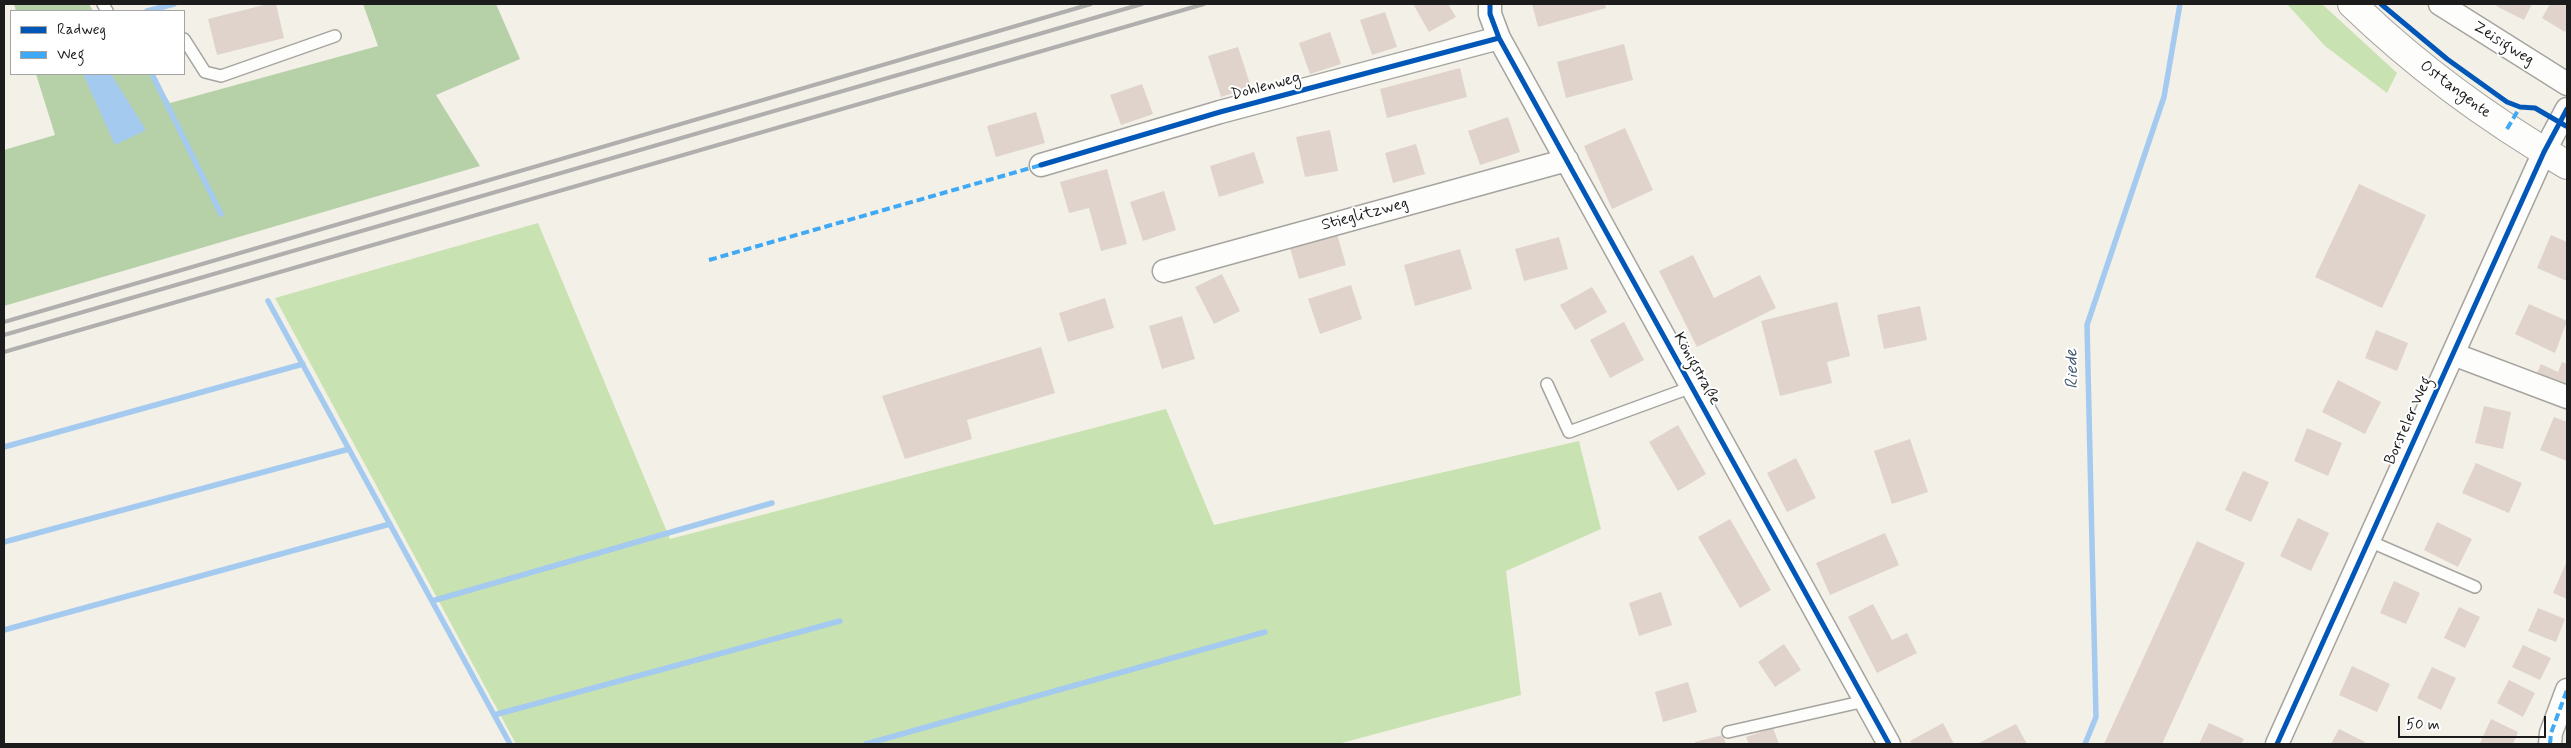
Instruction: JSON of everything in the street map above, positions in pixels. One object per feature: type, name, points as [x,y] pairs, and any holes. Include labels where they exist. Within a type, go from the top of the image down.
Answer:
[{"type":"main road","name":"Osttangente","points":[[2352,4],[2434,75],[2508,129],[2567,165]]},
{"type":"street","name":"Königstraße","points":[[1490,4],[1490,14],[1499,38],[1889,744]]},
{"type":"street","name":"Zeisigweg","points":[[2440,4],[2567,84]]},
{"type":"street","name":"Dohlenweg","points":[[1041,165],[1220,112],[1499,38]]},
{"type":"street","name":"Borsteler Weg","points":[[2277,744],[2544,152],[2567,109]]},
{"type":"street","name":"Stieglitzweg","points":[[1164,271],[1567,160]]},
{"type":"street","points":[[2453,354],[2567,397]]},
{"type":"street","points":[[2550,744],[2551,733],[2567,690]]},
{"type":"lane","points":[[185,40],[206,72],[222,76],[335,36]]},
{"type":"lane","points":[[1546,384],[1569,432],[1692,386]]},
{"type":"lane","points":[[2369,541],[2475,586]]},
{"type":"lane","points":[[1728,732],[1865,701]]},
{"type":"green space","points":[[14,4],[89,4],[92,10],[16,10]]},
{"type":"green space","points":[[363,4],[496,4],[520,59],[436,95],[480,166],[4,306],[4,150],[55,135],[36,75],[153,75],[170,103],[378,46]]},
{"type":"green space","points":[[2287,4],[2322,4],[2397,73],[2387,93],[2325,46]]},
{"type":"green space","points":[[538,223],[670,539],[1166,409],[1214,525],[1579,441],[1601,529],[1506,571],[1521,695],[1338,744],[516,744],[275,298]]},
{"type":"water","points":[[83,75],[112,75],[146,130],[115,145]]},
{"type":"building","points":[[268,4],[276,4],[284,38],[217,55],[208,19]]},
{"type":"building","points":[[1413,4],[1448,4],[1456,17],[1429,32]]},
{"type":"building","points":[[1532,4],[1605,4],[1606,8],[1538,27]]},
{"type":"building","points":[[2498,4],[2532,4],[2524,20],[2496,6]]},
{"type":"building","points":[[2550,4],[2567,4],[2567,28],[2565,32],[2542,18]]},
{"type":"building","points":[[1385,12],[1397,47],[1372,55],[1360,20]]},
{"type":"building","points":[[1330,32],[1341,64],[1310,74],[1299,43]]},
{"type":"building","points":[[1624,44],[1633,80],[1566,98],[1557,62]]},
{"type":"building","points":[[1238,47],[1251,87],[1221,97],[1208,56]]},
{"type":"building","points":[[1460,68],[1467,97],[1387,118],[1380,89]]},
{"type":"building","points":[[1142,84],[1153,114],[1121,125],[1110,95]]},
{"type":"building","points":[[1036,112],[1045,143],[996,157],[987,126]]},
{"type":"building","points":[[1508,117],[1520,152],[1480,165],[1468,131]]},
{"type":"building","points":[[1625,128],[1653,190],[1612,209],[1584,146]]},
{"type":"building","points":[[1330,130],[1338,171],[1305,177],[1296,137]]},
{"type":"building","points":[[1416,144],[1425,174],[1393,183],[1385,153]]},
{"type":"building","points":[[1254,152],[1264,183],[1219,197],[1210,166]]},
{"type":"building","points":[[1107,169],[1127,244],[1101,251],[1089,208],[1069,213],[1060,182]]},
{"type":"building","points":[[2359,184],[2426,215],[2382,308],[2315,277]]},
{"type":"building","points":[[1164,191],[1176,230],[1143,241],[1130,202]]},
{"type":"building","points":[[1337,234],[1346,265],[1299,279],[1290,248]]},
{"type":"building","points":[[2551,235],[2567,242],[2567,281],[2537,268]]},
{"type":"building","points":[[1559,237],[1568,269],[1524,281],[1515,249]]},
{"type":"building","points":[[1460,249],[1472,289],[1415,306],[1404,265]]},
{"type":"building","points":[[1693,255],[1714,298],[1760,275],[1776,308],[1697,347],[1659,271]]},
{"type":"building","points":[[1222,274],[1240,311],[1214,324],[1195,287]]},
{"type":"building","points":[[1351,285],[1362,319],[1320,334],[1308,299]]},
{"type":"building","points":[[1592,287],[1607,312],[1575,330],[1560,305]]},
{"type":"building","points":[[1105,298],[1114,328],[1068,342],[1059,313]]},
{"type":"building","points":[[1837,302],[1850,356],[1827,362],[1832,383],[1780,396],[1761,321]]},
{"type":"building","points":[[2529,304],[2567,321],[2555,353],[2515,334]]},
{"type":"building","points":[[1920,306],[1927,340],[1884,349],[1877,315]]},
{"type":"building","points":[[1182,316],[1195,359],[1162,369],[1149,326]]},
{"type":"building","points":[[1624,322],[1644,360],[1610,378],[1590,340]]},
{"type":"building","points":[[2376,330],[2408,343],[2397,371],[2365,358]]},
{"type":"building","points":[[1041,347],[1055,393],[967,420],[972,439],[905,459],[882,396]]},
{"type":"building","points":[[2562,362],[2567,364],[2567,388],[2536,375],[2541,364],[2558,372]]},
{"type":"building","points":[[2338,380],[2381,402],[2365,434],[2322,412]]},
{"type":"building","points":[[2484,406],[2511,412],[2503,449],[2475,443]]},
{"type":"building","points":[[2554,417],[2567,422],[2567,461],[2540,450]]},
{"type":"building","points":[[1678,425],[1706,474],[1678,491],[1649,442]]},
{"type":"building","points":[[2307,428],[2342,443],[2328,476],[2294,461]]},
{"type":"building","points":[[1910,439],[1928,492],[1892,504],[1874,451]]},
{"type":"building","points":[[1796,458],[1816,498],[1787,512],[1767,473]]},
{"type":"building","points":[[2476,463],[2522,483],[2509,513],[2462,493]]},
{"type":"building","points":[[2243,471],[2269,482],[2251,522],[2225,510]]},
{"type":"building","points":[[2298,518],[2329,533],[2311,571],[2280,556]]},
{"type":"building","points":[[1730,519],[1771,590],[1740,608],[1698,537]]},
{"type":"building","points":[[2437,522],[2472,539],[2458,567],[2424,550]]},
{"type":"building","points":[[1885,533],[1899,565],[1830,595],[1816,563]]},
{"type":"building","points":[[2197,541],[2245,563],[2162,744],[2104,744]]},
{"type":"building","points":[[2567,561],[2567,599],[2553,593]]},
{"type":"building","points":[[2394,581],[2420,593],[2406,624],[2380,613]]},
{"type":"building","points":[[1661,592],[1672,625],[1639,636],[1629,603]]},
{"type":"building","points":[[1873,604],[1892,640],[1907,633],[1917,653],[1877,673],[1848,617]]},
{"type":"building","points":[[2459,607],[2480,617],[2465,648],[2444,638]]},
{"type":"building","points":[[2538,608],[2565,619],[2556,642],[2528,631]]},
{"type":"building","points":[[1784,644],[1801,670],[1775,687],[1758,662]]},
{"type":"building","points":[[2523,645],[2551,658],[2540,680],[2512,667]]},
{"type":"building","points":[[2352,666],[2390,684],[2377,712],[2339,695]]},
{"type":"building","points":[[2432,667],[2456,678],[2441,710],[2417,698]]},
{"type":"building","points":[[2509,680],[2535,693],[2523,717],[2497,703]]},
{"type":"building","points":[[1688,682],[1697,712],[1663,722],[1655,692]]},
{"type":"building","points":[[2491,719],[2518,732],[2513,744],[2480,743]]},
{"type":"building","points":[[1943,723],[1954,744],[1912,744],[1910,741]]},
{"type":"building","points":[[2209,723],[2244,739],[2241,744],[2199,744]]},
{"type":"building","points":[[2016,724],[2027,744],[1977,744]]},
{"type":"building","points":[[1773,728],[1779,744],[1749,744],[1746,737]]},
{"type":"building","points":[[2339,729],[2365,742],[2364,744],[2331,744]]},
{"type":"building","points":[[1723,735],[1726,744],[1695,744],[1695,742]]},
{"type":"waterway","points":[[151,10],[174,4]]},
{"type":"waterway","name":"Riede","points":[[2085,744],[2096,717],[2087,325],[2164,97],[2180,4]]},
{"type":"waterway","points":[[152,75],[221,214]]},
{"type":"waterway","points":[[268,301],[510,744]]},
{"type":"waterway","points":[[4,447],[303,364]]},
{"type":"waterway","points":[[4,542],[349,449]]},
{"type":"waterway","points":[[432,601],[772,503]]},
{"type":"waterway","points":[[4,630],[390,524]]},
{"type":"waterway","points":[[494,715],[840,621]]},
{"type":"waterway","points":[[866,744],[1265,632]]},
{"type":"railway","points":[[4,322],[1091,4]]},
{"type":"railway","points":[[4,335],[1142,4]]},
{"type":"railway","points":[[4,352],[1204,4]]},
{"type":"marked path","points":[[2507,129],[2520,107]]},
{"type":"marked path","points":[[709,260],[1041,165]]},
{"type":"marked path","points":[[2550,744],[2551,733],[2567,690]]},
{"type":"cycle path","points":[[1490,4],[1490,14],[1499,38],[1889,744]]},
{"type":"cycle path","points":[[2381,4],[2447,59],[2507,102],[2520,107],[2535,108],[2566,126]]},
{"type":"cycle path","points":[[1041,165],[1220,112],[1499,38]]},
{"type":"cycle path","points":[[2277,744],[2544,152],[2567,109]]}]
